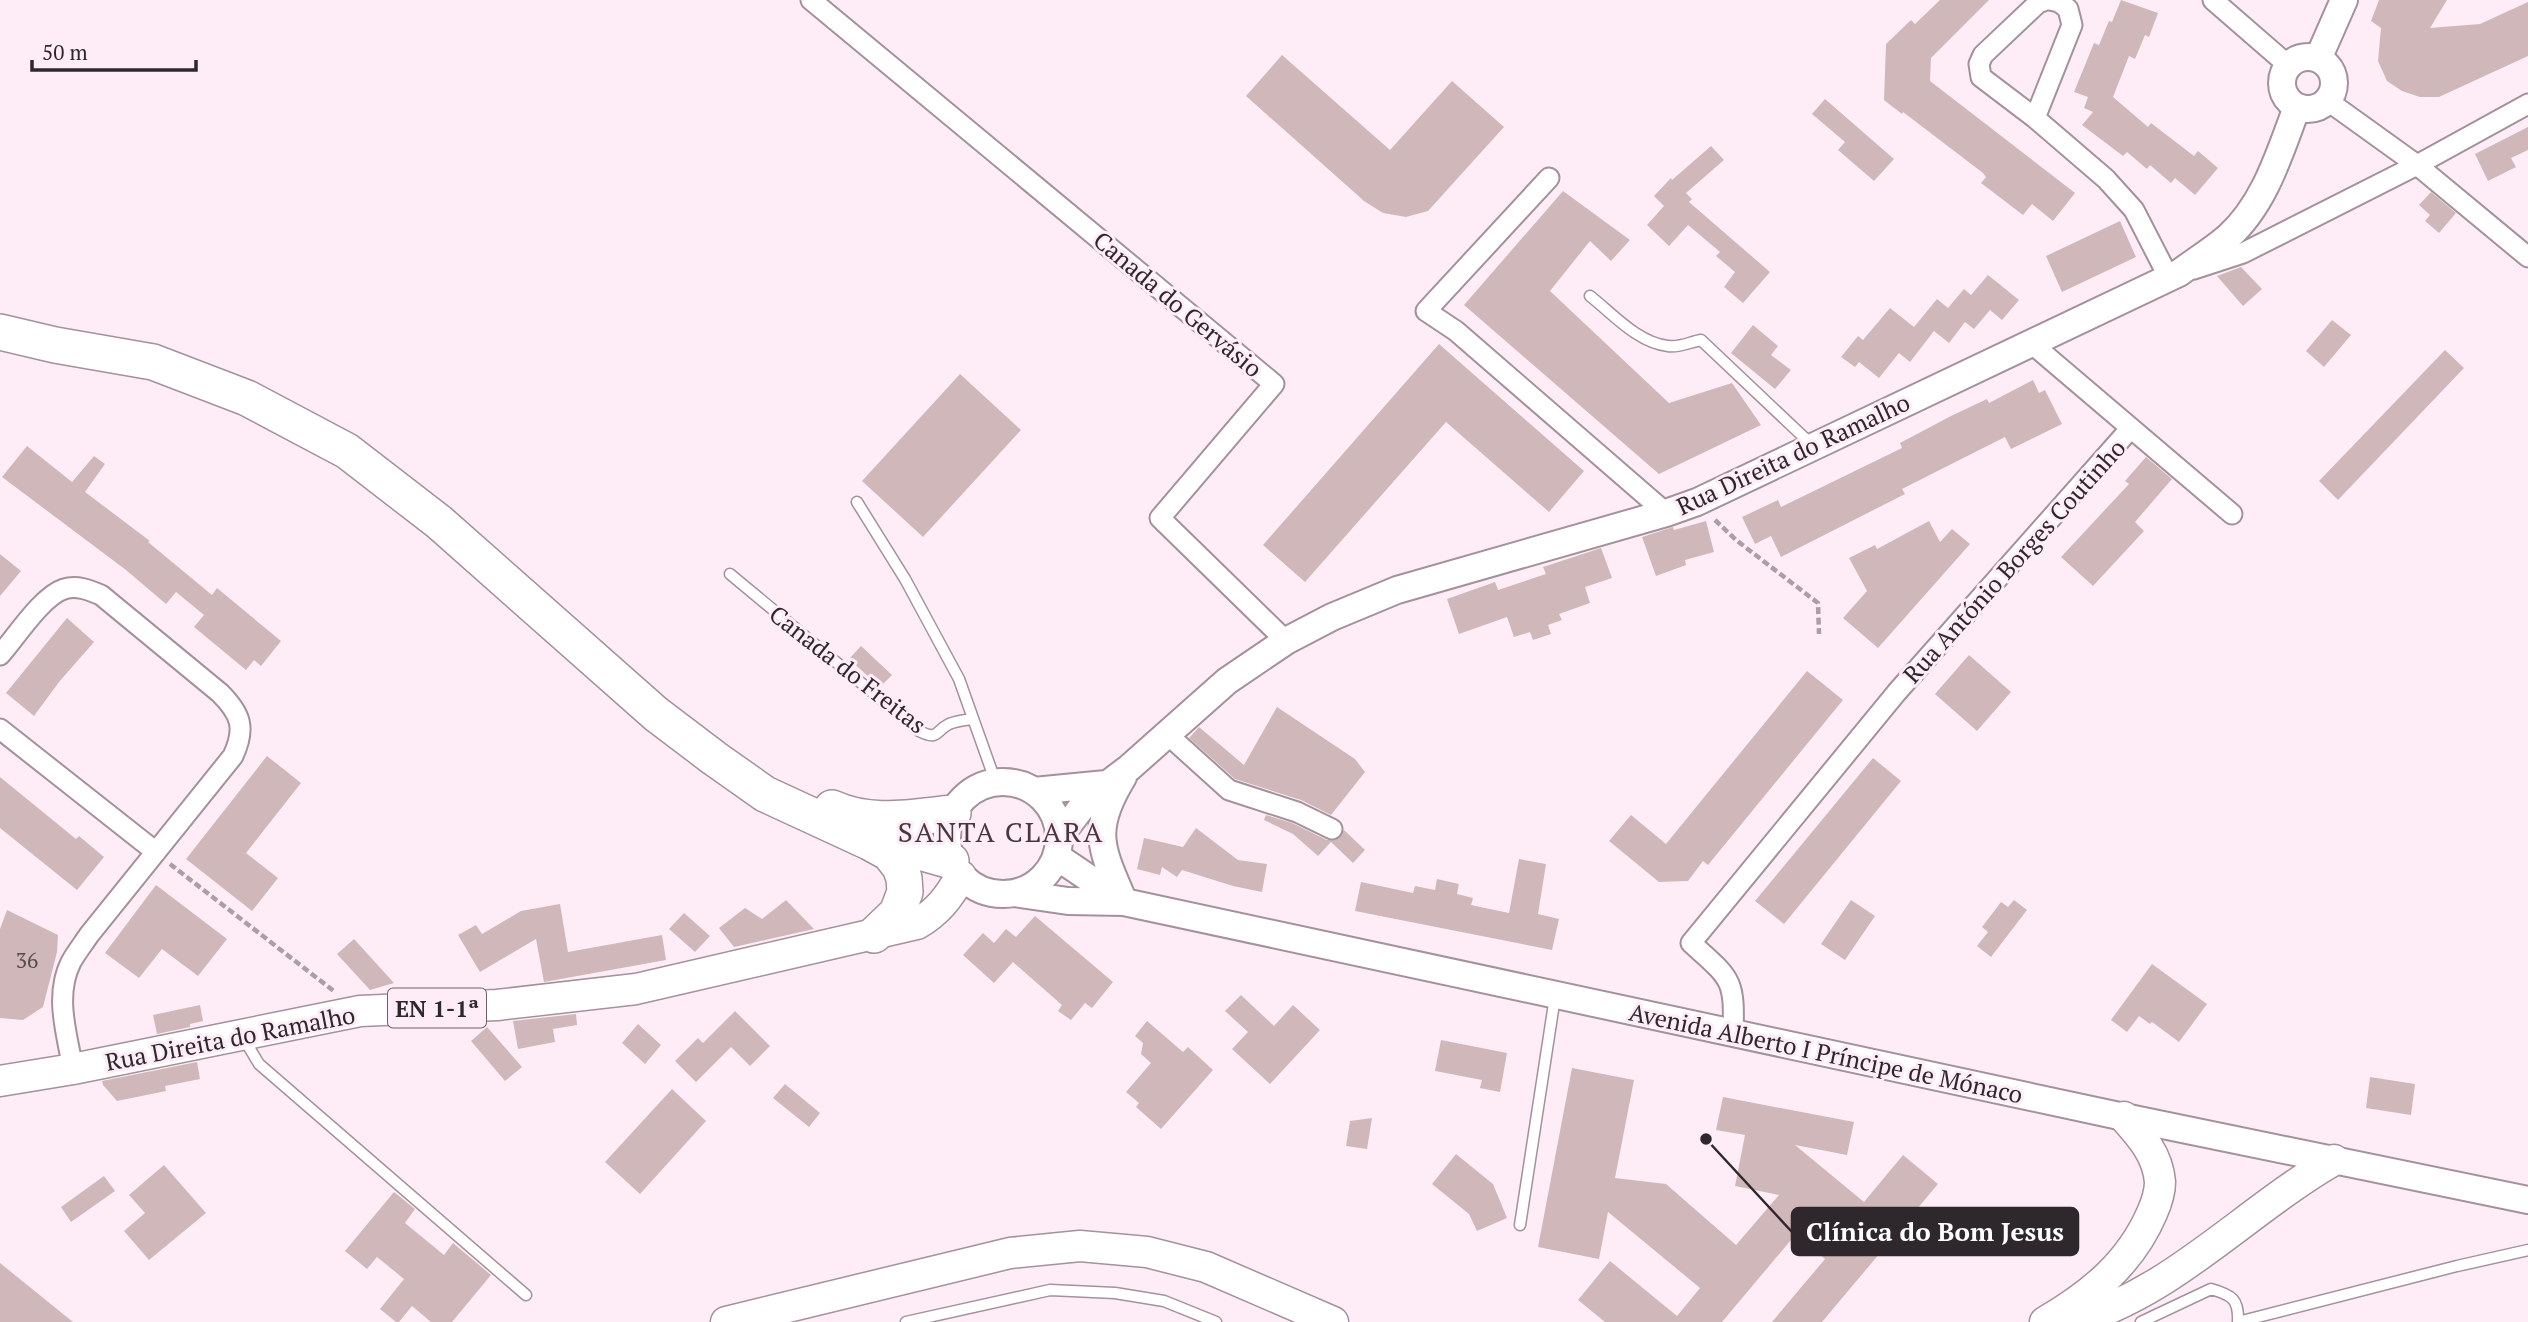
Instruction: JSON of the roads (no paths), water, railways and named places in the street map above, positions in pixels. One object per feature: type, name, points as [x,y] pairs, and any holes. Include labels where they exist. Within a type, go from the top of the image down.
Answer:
[{"type":"highway","points":[[0,309],[196,354],[301,399],[395,458],[460,510],[682,706],[776,782],[849,815],[886,820],[953,813]]},
{"type":"highway","points":[[0,332],[55,345],[153,362],[247,398],[347,451],[439,522],[656,713],[714,758],[765,794],[889,853],[900,867],[904,878],[902,903],[888,924],[874,935]]},
{"type":"highway","points":[[0,342],[55,345]]},
{"type":"highway","points":[[847,831],[956,869]]},
{"type":"main road","points":[[2318,59],[2344,0]]},
{"type":"main road","points":[[2308,57],[2318,59],[2328,66],[2334,78],[2334,90],[2328,101],[2313,109],[2297,107],[2288,100],[2283,89],[2283,77],[2289,66],[2297,60],[2308,57]]},
{"type":"main road","points":[[2174,276],[2229,236],[2254,206],[2274,169],[2297,107]]},
{"type":"main road","name":"Rua Direita do Ramalho","points":[[1058,846],[1088,799],[1129,768],[1227,681],[1286,641],[1332,617],[1397,590],[1697,502],[2174,276]]},
{"type":"main road","points":[[1124,902],[1104,857],[1101,832],[1109,801],[1129,768]]},
{"type":"main road","points":[[996,783],[1016,783],[1034,791],[1052,811],[1058,846],[1047,874],[1032,886],[1014,893],[995,894],[976,888],[956,869],[947,837],[953,813],[963,799],[978,788],[996,783]]},
{"type":"main road","name":"Rua Direita do Ramalho","points":[[1034,791],[1106,784]]},
{"type":"main road","name":"Avenida Alberto I Príncipe de Mónaco","points":[[1058,846],[1124,902]]},
{"type":"main road","name":"EN 1-1ª","points":[[874,935],[917,924],[931,916],[946,901],[956,869]]},
{"type":"main road","name":"Avenida Alberto I Príncipe de Mónaco","points":[[1014,893],[1068,901],[1124,902],[2124,1117],[2528,1200]]},
{"type":"main road","name":"Rua Direita do Ramalho","points":[[1,1078],[73,1069],[360,1012],[496,1005],[636,989],[874,935]]},
{"type":"main road","points":[[2045,1322],[2075,1304],[2120,1266],[2134,1248],[2155,1206],[2160,1183],[2154,1158],[2144,1139],[2124,1117]]},
{"type":"main road","points":[[2072,1322],[2119,1305],[2157,1286],[2283,1192],[2334,1160]]},
{"type":"main road","points":[[726,1322],[1010,1253],[1080,1246],[1147,1252],[1206,1268],[1333,1322]]},
{"type":"street","name":"Canada do Gervásio","points":[[811,0],[1274,383],[1160,518],[1286,641]]},
{"type":"street","points":[[2035,118],[2072,25],[2068,9],[2059,2],[2048,0],[2038,2],[1983,55],[1979,64],[1981,77],[2035,118],[2106,179],[2134,210],[2174,276]]},
{"type":"street","points":[[2213,0],[2289,66]]},
{"type":"street","points":[[2328,101],[2417,165],[2528,257]]},
{"type":"street","name":"Rua Direita do Ramalho","points":[[2174,276],[2243,253],[2417,165],[2528,104]]},
{"type":"street","points":[[1549,178],[1426,311],[1455,331],[1666,513]]},
{"type":"street","points":[[2031,343],[2232,514]]},
{"type":"street","name":"Rua António Borges Coutinho","points":[[1733,1034],[1732,989],[1726,975],[1691,943],[1897,692],[2130,429]]},
{"type":"street","points":[[0,655],[50,596],[63,589],[83,588],[101,595],[220,693],[235,708],[241,728],[239,743],[233,756],[71,961],[64,981],[61,1005],[73,1069]]},
{"type":"street","points":[[0,729],[156,852]]},
{"type":"street","points":[[1167,734],[1229,790],[1297,812],[1332,829]]},
{"type":"lane","points":[[1590,296],[1639,335],[1652,341],[1677,346],[1700,340],[1814,447]]},
{"type":"lane","points":[[857,502],[905,579],[960,679],[996,783]]},
{"type":"lane","name":"Canada do Freitas","points":[[730,575],[919,731],[929,736],[939,734],[948,724],[972,719]]},
{"type":"lane","points":[[1520,1225],[1555,995]]},
{"type":"lane","points":[[242,1035],[259,1064],[526,1295]]},
{"type":"lane","points":[[2141,1322],[2211,1289],[2224,1292],[2236,1301],[2239,1309],[2238,1322],[2470,1262],[2528,1250]]},
{"type":"lane","points":[[906,1322],[1050,1290],[1115,1293],[1164,1301],[1216,1322]]},
{"type":"place","name":"Clínica do Bom Jesus","points":[[1706,1139]]},
{"type":"district","name":"SANTA CLARA","points":[[1001,831]]}]
